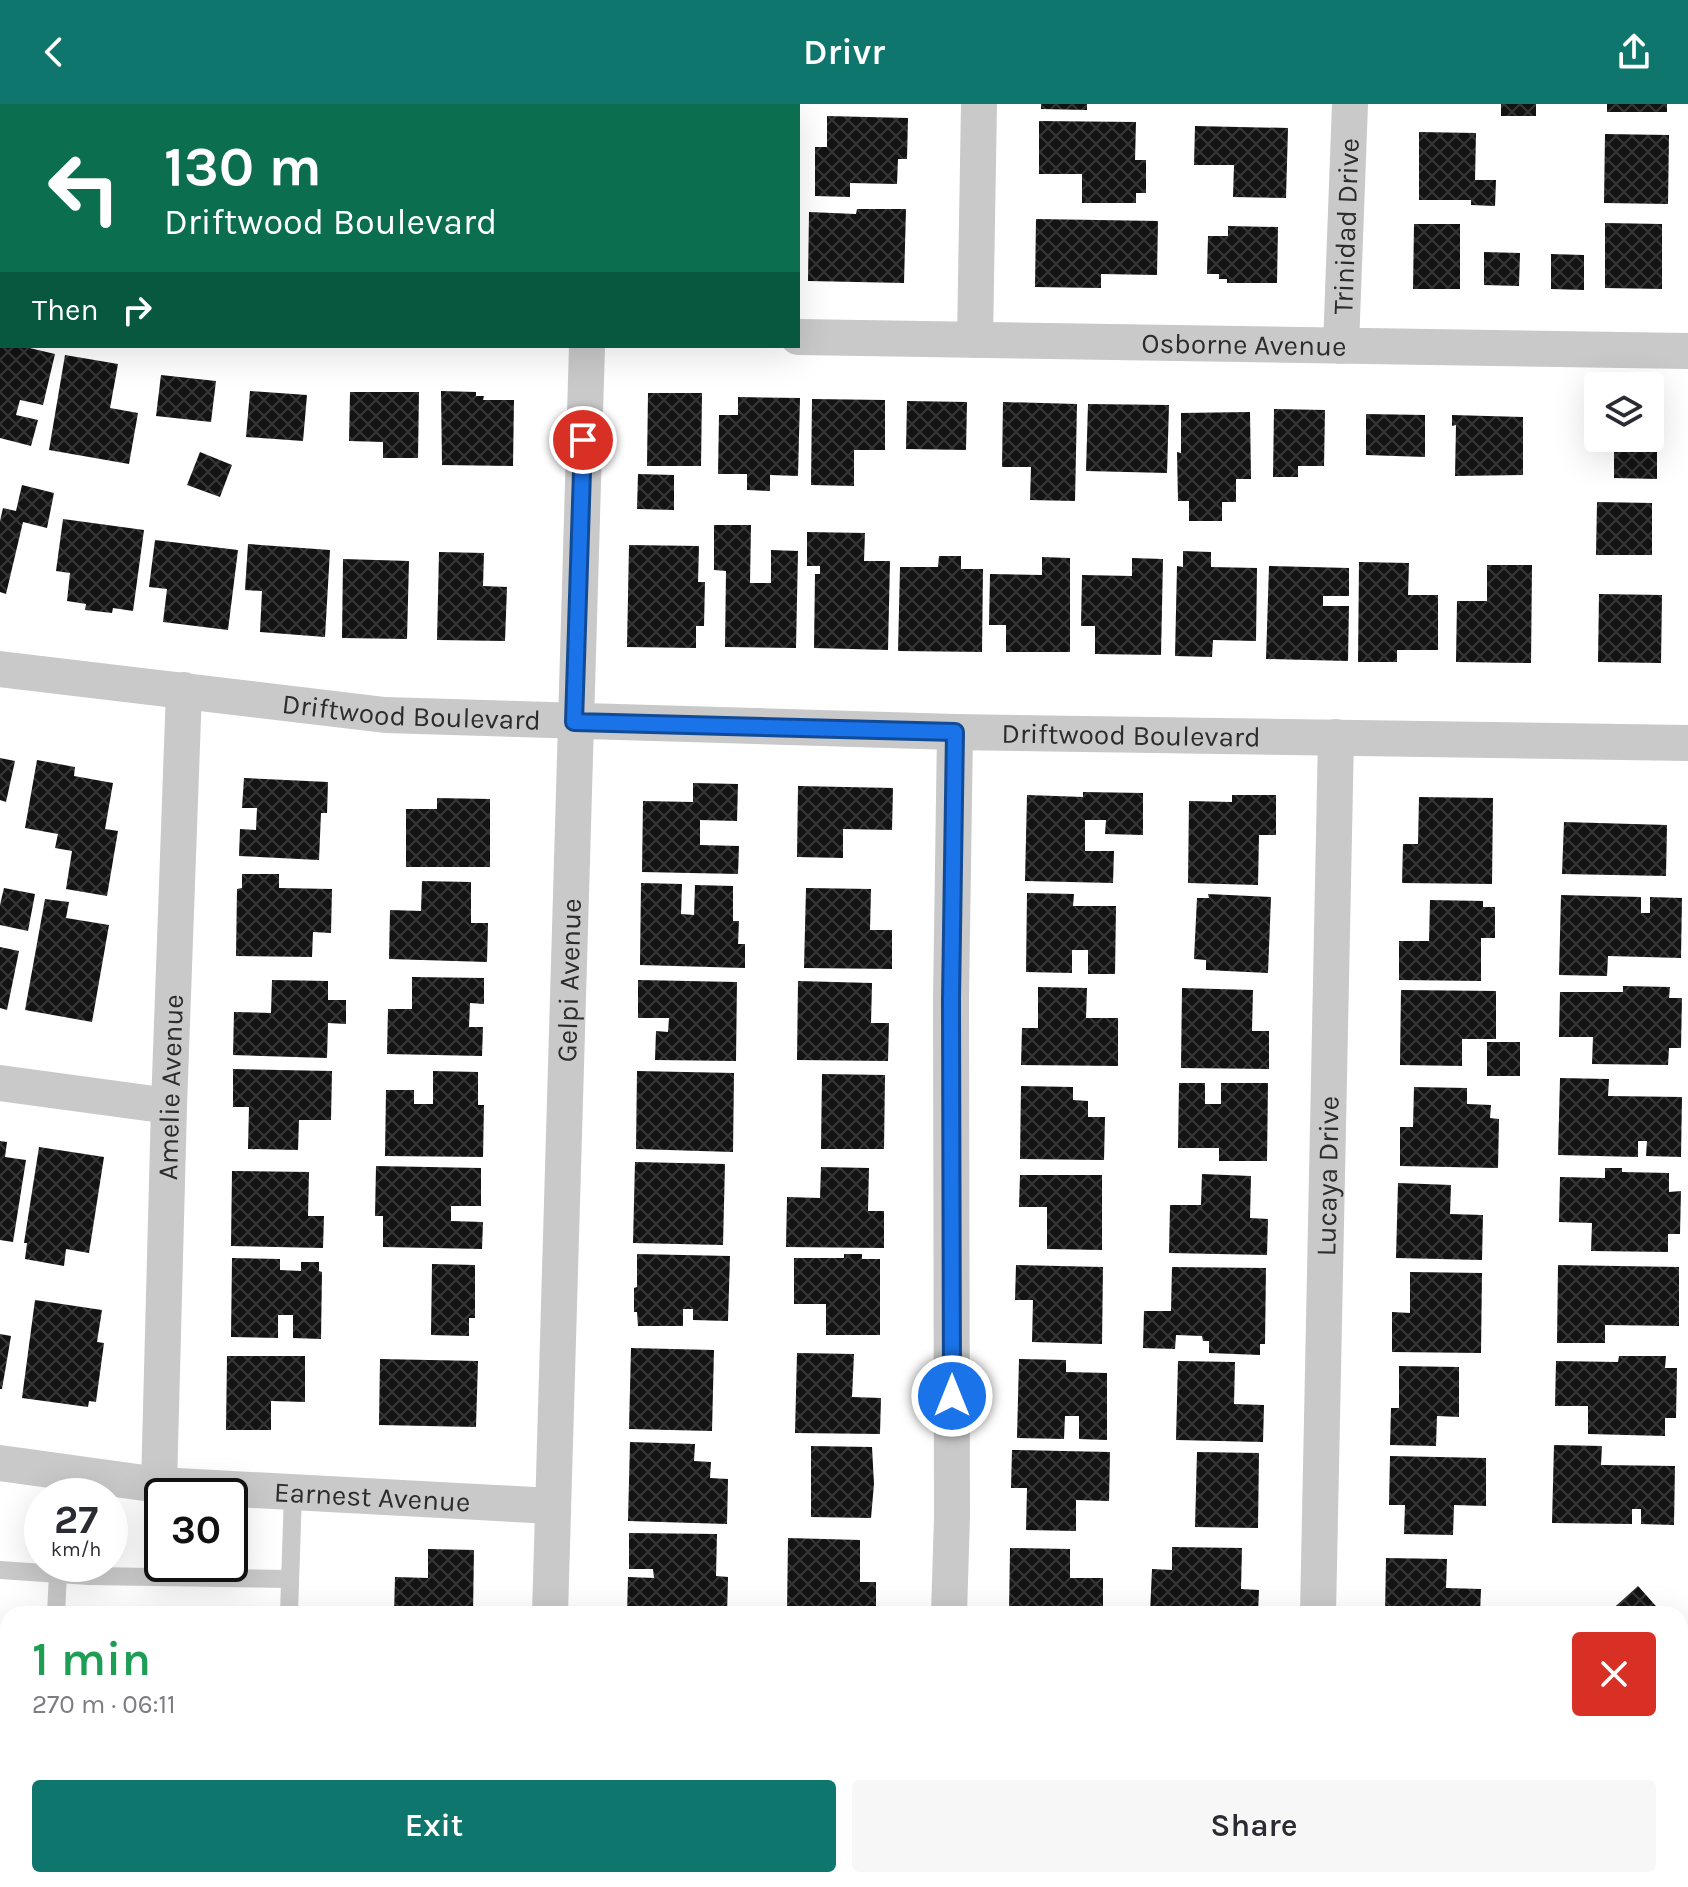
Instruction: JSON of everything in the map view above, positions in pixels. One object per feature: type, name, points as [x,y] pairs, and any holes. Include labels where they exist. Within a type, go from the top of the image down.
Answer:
[{"type":"street","points":[[975,340],[979,104]]},
{"type":"street","name":"Trinidad Drive","points":[[1341,346],[1350,104]]},
{"type":"street","name":"Osborne Avenue","points":[[800,337],[1688,351]]},
{"type":"street","name":"Gelpi Avenue","points":[[550,1606],[587,348]]},
{"type":"street","name":"Driftwood Boulevard","points":[[0,669],[385,715],[955,732],[1688,743]]},
{"type":"street","name":"Amelie Avenue","points":[[159,1478],[184,690]]},
{"type":"street","points":[[949,1606],[955,732]]},
{"type":"street","name":"Lucaya Drive","points":[[1318,1606],[1336,737]]},
{"type":"street","points":[[0,1083],[169,1106]]},
{"type":"street","name":"Earnest Avenue","points":[[0,1463],[144,1483]]},
{"type":"street","name":"Earnest Avenue","points":[[248,1490],[552,1506]]},
{"type":"lane","points":[[289,1606],[293,1492]]},
{"type":"lane","points":[[0,1570],[24,1572]]},
{"type":"lane","points":[[128,1576],[290,1579]]},
{"type":"lane","points":[[56,1606],[58,1582]]},
{"type":"building","points":[[1041,104],[1087,104],[1087,110],[1041,109]]},
{"type":"building","points":[[1501,104],[1536,104],[1536,116],[1501,116]]},
{"type":"building","points":[[1607,104],[1667,104],[1667,112],[1607,112]]},
{"type":"building","points":[[827,116],[908,118],[907,159],[898,159],[897,184],[850,183],[850,197],[815,196],[815,147],[827,147]]},
{"type":"building","points":[[1039,121],[1136,122],[1135,160],[1146,160],[1146,193],[1136,193],[1136,203],[1082,203],[1082,174],[1039,174]]},
{"type":"building","points":[[1195,126],[1288,128],[1286,198],[1233,197],[1234,165],[1194,165]]},
{"type":"building","points":[[1419,132],[1476,133],[1475,180],[1496,180],[1495,206],[1471,205],[1471,200],[1419,200]]},
{"type":"building","points":[[1605,134],[1669,135],[1668,204],[1604,203]]},
{"type":"building","points":[[857,209],[906,209],[904,283],[808,281],[809,212],[856,214]]},
{"type":"building","points":[[1036,219],[1158,221],[1157,275],[1101,274],[1101,288],[1035,287]]},
{"type":"building","points":[[1605,223],[1662,224],[1662,289],[1605,288]]},
{"type":"building","points":[[1414,224],[1460,224],[1460,289],[1413,289]]},
{"type":"building","points":[[1228,226],[1278,227],[1277,283],[1227,283],[1227,279],[1219,279],[1219,274],[1207,274],[1208,236],[1228,236]]},
{"type":"building","points":[[1484,252],[1520,253],[1519,286],[1484,285]]},
{"type":"building","points":[[1551,254],[1584,255],[1584,290],[1551,289]]},
{"type":"building","points":[[0,348],[30,348],[55,354],[43,405],[20,400],[16,415],[38,420],[31,446],[0,438]]},
{"type":"building","points":[[65,355],[118,364],[110,408],[138,413],[129,464],[49,450]]},
{"type":"building","points":[[161,375],[216,381],[211,422],[156,416]]},
{"type":"building","points":[[250,391],[307,395],[303,441],[246,437]]},
{"type":"building","points":[[441,391],[476,392],[476,396],[484,396],[483,400],[514,400],[513,466],[442,465]]},
{"type":"building","points":[[350,392],[419,392],[418,458],[383,458],[383,442],[349,441]]},
{"type":"building","points":[[648,393],[702,393],[701,466],[647,466]]},
{"type":"building","points":[[738,397],[800,398],[798,476],[770,475],[770,491],[747,490],[747,474],[718,474],[719,415],[738,415]]},
{"type":"building","points":[[812,399],[885,400],[885,450],[854,450],[854,486],[811,485]]},
{"type":"building","points":[[907,401],[967,402],[966,450],[906,449]]},
{"type":"building","points":[[1003,402],[1077,404],[1075,501],[1030,500],[1031,467],[1002,467]]},
{"type":"building","points":[[1088,404],[1169,405],[1167,473],[1086,471]]},
{"type":"building","points":[[1274,409],[1325,410],[1324,466],[1298,466],[1298,477],[1273,477]]},
{"type":"building","points":[[1250,412],[1251,479],[1236,479],[1236,502],[1222,502],[1222,521],[1189,521],[1189,501],[1178,501],[1177,452],[1181,453],[1181,413]]},
{"type":"building","points":[[1366,414],[1425,415],[1425,457],[1366,455]]},
{"type":"building","points":[[1452,415],[1523,417],[1523,475],[1455,476],[1456,425],[1452,426]]},
{"type":"building","points":[[200,452],[232,465],[220,497],[187,485]]},
{"type":"building","points":[[1614,452],[1657,452],[1657,479],[1614,478]]},
{"type":"building","points":[[638,474],[674,475],[674,510],[637,509]]},
{"type":"building","points":[[22,485],[54,493],[47,528],[23,522],[6,594],[0,592],[0,521],[3,508],[16,511]]},
{"type":"building","points":[[1597,502],[1652,503],[1652,555],[1596,555]]},
{"type":"building","points":[[63,519],[144,530],[133,611],[113,608],[112,613],[85,610],[86,604],[67,601],[70,573],[56,571]]},
{"type":"building","points":[[714,525],[751,525],[750,583],[771,583],[771,550],[798,551],[796,648],[725,647],[726,571],[714,570]]},
{"type":"building","points":[[807,532],[865,533],[864,561],[890,561],[888,650],[814,648],[815,574],[820,574],[820,566],[807,566]]},
{"type":"building","points":[[155,540],[238,550],[228,630],[163,622],[167,589],[149,587]]},
{"type":"building","points":[[248,544],[330,550],[325,637],[260,632],[262,591],[245,590]]},
{"type":"building","points":[[629,545],[699,546],[698,582],[705,582],[704,626],[696,626],[696,648],[627,647]]},
{"type":"building","points":[[1183,551],[1211,552],[1211,567],[1257,568],[1256,641],[1213,640],[1212,657],[1175,656],[1177,566],[1183,567]]},
{"type":"building","points":[[439,552],[484,553],[483,586],[507,587],[505,641],[437,640]]},
{"type":"building","points":[[939,556],[961,556],[961,569],[983,569],[982,652],[898,651],[900,567],[938,567]]},
{"type":"building","points":[[1042,557],[1070,558],[1070,652],[1006,652],[1006,625],[989,625],[990,574],[1042,575]]},
{"type":"building","points":[[1132,558],[1163,559],[1161,655],[1095,654],[1095,626],[1081,626],[1082,575],[1132,576]]},
{"type":"building","points":[[343,559],[409,561],[407,639],[342,638]]},
{"type":"building","points":[[1359,562],[1409,563],[1408,595],[1438,595],[1438,650],[1397,650],[1397,662],[1358,662]]},
{"type":"building","points":[[1487,565],[1532,565],[1531,663],[1456,662],[1457,601],[1487,601]]},
{"type":"building","points":[[1269,566],[1349,568],[1349,596],[1323,596],[1323,606],[1349,606],[1348,661],[1266,659]]},
{"type":"building","points":[[1599,594],[1662,595],[1661,663],[1598,662]]},
{"type":"building","points":[[0,758],[15,761],[6,802],[0,800]]},
{"type":"building","points":[[37,760],[75,767],[74,776],[113,783],[105,829],[118,831],[107,896],[66,889],[72,851],[55,848],[58,834],[25,828]]},
{"type":"building","points":[[244,778],[328,782],[327,813],[321,813],[319,860],[239,856],[240,829],[256,830],[257,808],[242,808]]},
{"type":"building","points":[[693,783],[738,784],[737,821],[700,820],[700,845],[739,846],[738,874],[642,872],[643,801],[693,802]]},
{"type":"building","points":[[798,786],[893,788],[892,830],[843,829],[843,858],[797,857]]},
{"type":"building","points":[[1083,792],[1143,793],[1143,835],[1105,834],[1106,820],[1085,820],[1085,851],[1114,851],[1113,883],[1025,881],[1027,795],[1083,797]]},
{"type":"building","points":[[1232,795],[1276,795],[1276,835],[1259,835],[1258,885],[1188,883],[1189,801],[1232,802]]},
{"type":"building","points":[[1419,797],[1493,798],[1492,884],[1402,883],[1403,844],[1418,844]]},
{"type":"building","points":[[437,798],[490,799],[490,867],[406,867],[406,809],[437,809]]},
{"type":"building","points":[[1564,822],[1667,825],[1666,876],[1562,874]]},
{"type":"building","points":[[242,874],[279,874],[279,888],[332,889],[331,933],[313,932],[312,957],[236,956],[237,889],[242,888]]},
{"type":"building","points":[[422,881],[471,882],[471,923],[488,923],[487,962],[389,959],[390,910],[421,911]]},
{"type":"building","points":[[641,883],[682,884],[681,914],[694,915],[695,885],[733,886],[733,921],[739,921],[738,944],[745,944],[745,968],[640,965]]},
{"type":"building","points":[[4,888],[35,894],[28,931],[0,925]]},
{"type":"building","points":[[806,888],[871,889],[870,930],[892,930],[892,969],[804,968]]},
{"type":"building","points":[[1027,893],[1074,894],[1073,906],[1116,906],[1115,974],[1088,974],[1088,950],[1072,950],[1072,973],[1026,972]]},
{"type":"building","points":[[1208,894],[1271,897],[1268,973],[1206,970],[1206,960],[1194,959],[1197,898],[1209,898]]},
{"type":"building","points":[[1561,895],[1641,897],[1641,913],[1650,913],[1650,897],[1682,898],[1681,958],[1608,956],[1607,976],[1559,975]]},
{"type":"building","points":[[45,899],[69,902],[66,918],[109,925],[92,1022],[25,1010]]},
{"type":"building","points":[[1430,900],[1483,901],[1483,907],[1495,907],[1495,938],[1481,938],[1481,981],[1399,980],[1399,941],[1429,941]]},
{"type":"building","points":[[0,947],[19,951],[7,1010],[0,1008]]},
{"type":"building","points":[[412,977],[484,978],[484,1004],[470,1003],[469,1027],[483,1027],[482,1056],[387,1054],[388,1009],[412,1009]]},
{"type":"building","points":[[272,980],[328,981],[328,1000],[346,1000],[346,1024],[328,1023],[327,1058],[233,1055],[234,1012],[271,1013]]},
{"type":"building","points":[[638,980],[737,982],[736,1061],[655,1060],[656,1031],[668,1032],[669,1018],[638,1018]]},
{"type":"building","points":[[798,981],[872,983],[871,1023],[889,1023],[888,1061],[797,1060]]},
{"type":"building","points":[[1623,986],[1670,987],[1669,998],[1682,998],[1681,1048],[1669,1048],[1668,1065],[1592,1064],[1593,1037],[1559,1037],[1560,992],[1623,992]]},
{"type":"building","points":[[1038,987],[1087,988],[1086,1018],[1118,1018],[1118,1066],[1021,1065],[1022,1028],[1038,1028]]},
{"type":"building","points":[[1182,988],[1253,990],[1252,1031],[1269,1031],[1269,1069],[1181,1068]]},
{"type":"building","points":[[1401,990],[1496,991],[1496,1039],[1462,1039],[1462,1066],[1400,1065]]},
{"type":"building","points":[[1487,1042],[1520,1042],[1520,1076],[1487,1076]]},
{"type":"building","points":[[233,1069],[332,1071],[331,1120],[299,1120],[298,1150],[248,1149],[249,1107],[233,1107]]},
{"type":"building","points":[[433,1071],[478,1072],[478,1105],[484,1105],[483,1157],[385,1156],[386,1090],[414,1090],[414,1104],[433,1104]]},
{"type":"building","points":[[637,1071],[734,1073],[733,1152],[636,1149]]},
{"type":"building","points":[[822,1074],[885,1075],[884,1149],[821,1149]]},
{"type":"building","points":[[1560,1078],[1609,1079],[1608,1096],[1682,1097],[1681,1157],[1646,1156],[1647,1141],[1638,1141],[1638,1157],[1558,1155]]},
{"type":"building","points":[[1179,1083],[1205,1083],[1205,1104],[1221,1104],[1221,1083],[1268,1083],[1267,1161],[1219,1161],[1219,1148],[1178,1148]]},
{"type":"building","points":[[1021,1086],[1073,1087],[1073,1100],[1088,1101],[1088,1117],[1105,1117],[1104,1160],[1020,1159]]},
{"type":"building","points":[[1414,1087],[1467,1088],[1467,1104],[1491,1105],[1490,1118],[1499,1119],[1498,1168],[1400,1166],[1400,1127],[1413,1127]]},
{"type":"building","points":[[0,1141],[7,1142],[5,1157],[26,1160],[13,1242],[0,1240]]},
{"type":"building","points":[[39,1147],[104,1157],[89,1253],[66,1249],[64,1266],[25,1259],[27,1243],[24,1243]]},
{"type":"building","points":[[635,1162],[725,1164],[723,1245],[633,1243]]},
{"type":"building","points":[[376,1166],[481,1168],[481,1206],[451,1206],[451,1221],[483,1222],[482,1249],[383,1247],[383,1216],[375,1216]]},
{"type":"building","points":[[821,1167],[869,1168],[868,1211],[884,1211],[884,1248],[786,1247],[787,1197],[820,1198]]},
{"type":"building","points":[[1605,1168],[1622,1168],[1622,1172],[1669,1173],[1669,1192],[1681,1191],[1680,1234],[1668,1234],[1668,1252],[1591,1251],[1592,1223],[1559,1222],[1560,1177],[1605,1178]]},
{"type":"building","points":[[232,1171],[309,1172],[308,1216],[324,1216],[323,1248],[231,1246]]},
{"type":"building","points":[[1202,1174],[1251,1176],[1250,1218],[1268,1219],[1267,1255],[1169,1253],[1170,1205],[1201,1205]]},
{"type":"building","points":[[1020,1175],[1102,1175],[1102,1250],[1047,1249],[1047,1207],[1019,1207]]},
{"type":"building","points":[[1398,1183],[1451,1185],[1450,1214],[1483,1215],[1482,1260],[1396,1258]]},
{"type":"building","points":[[637,1254],[730,1256],[728,1321],[693,1320],[693,1309],[683,1309],[683,1326],[638,1326],[637,1312],[634,1312]]},
{"type":"building","points":[[844,1254],[862,1254],[862,1259],[880,1259],[880,1335],[826,1335],[826,1304],[794,1304],[794,1258],[844,1258]]},
{"type":"building","points":[[232,1258],[280,1259],[280,1270],[301,1271],[301,1262],[319,1262],[319,1271],[322,1272],[321,1339],[293,1338],[293,1315],[278,1315],[278,1338],[231,1337]]},
{"type":"building","points":[[432,1264],[475,1265],[475,1318],[469,1318],[469,1336],[431,1335]]},
{"type":"building","points":[[1016,1265],[1103,1267],[1102,1344],[1032,1342],[1033,1300],[1015,1300]]},
{"type":"building","points":[[1558,1265],[1679,1267],[1679,1326],[1605,1325],[1605,1343],[1557,1343]]},
{"type":"building","points":[[1172,1267],[1266,1268],[1265,1344],[1260,1344],[1260,1355],[1209,1353],[1209,1341],[1203,1341],[1202,1336],[1176,1335],[1175,1349],[1143,1348],[1144,1311],[1171,1311]]},
{"type":"building","points":[[1410,1272],[1482,1273],[1481,1353],[1392,1352],[1392,1312],[1410,1313]]},
{"type":"building","points":[[35,1300],[102,1310],[97,1342],[104,1343],[96,1402],[89,1401],[88,1407],[22,1398]]},
{"type":"building","points":[[0,1334],[11,1336],[2,1389],[0,1389]]},
{"type":"building","points":[[631,1348],[714,1350],[712,1431],[629,1429]]},
{"type":"building","points":[[797,1353],[854,1354],[852,1397],[881,1398],[880,1434],[795,1433]]},
{"type":"building","points":[[227,1356],[305,1356],[305,1402],[271,1401],[271,1430],[226,1430]]},
{"type":"building","points":[[1619,1356],[1666,1356],[1665,1368],[1677,1368],[1676,1418],[1665,1418],[1665,1436],[1588,1434],[1588,1406],[1555,1406],[1556,1361],[1618,1362]]},
{"type":"building","points":[[380,1359],[478,1361],[476,1427],[379,1425]]},
{"type":"building","points":[[1019,1359],[1066,1360],[1066,1372],[1107,1373],[1107,1440],[1079,1439],[1079,1416],[1065,1416],[1064,1439],[1017,1438]]},
{"type":"building","points":[[1178,1361],[1235,1362],[1234,1404],[1264,1405],[1263,1442],[1176,1440]]},
{"type":"building","points":[[1399,1366],[1459,1367],[1459,1417],[1437,1416],[1436,1446],[1390,1445],[1391,1408],[1399,1408]]},
{"type":"building","points":[[630,1442],[695,1444],[694,1461],[711,1462],[710,1478],[728,1479],[727,1524],[628,1521]]},
{"type":"building","points":[[1554,1445],[1602,1446],[1601,1465],[1675,1466],[1674,1525],[1641,1524],[1641,1509],[1632,1509],[1632,1524],[1552,1523]]},
{"type":"building","points":[[811,1446],[872,1447],[874,1484],[871,1518],[811,1517]]},
{"type":"building","points":[[1012,1450],[1110,1452],[1109,1501],[1076,1500],[1076,1531],[1026,1530],[1027,1488],[1011,1488]]},
{"type":"building","points":[[1197,1452],[1259,1453],[1258,1528],[1195,1527]]},
{"type":"building","points":[[1390,1456],[1486,1458],[1486,1506],[1454,1505],[1453,1535],[1404,1534],[1405,1505],[1389,1505]]},
{"type":"building","points":[[629,1533],[717,1534],[716,1576],[728,1577],[727,1606],[627,1606],[628,1577],[654,1578],[653,1569],[629,1569]]},
{"type":"building","points":[[788,1538],[860,1540],[860,1582],[876,1582],[876,1606],[787,1606]]},
{"type":"building","points":[[1172,1547],[1242,1548],[1241,1589],[1259,1590],[1258,1606],[1150,1606],[1152,1569],[1172,1570]]},
{"type":"building","points":[[1010,1548],[1070,1549],[1070,1578],[1103,1578],[1103,1606],[1009,1606]]},
{"type":"building","points":[[428,1549],[474,1550],[473,1606],[394,1606],[395,1577],[428,1578]]},
{"type":"building","points":[[1386,1558],[1447,1559],[1446,1588],[1481,1589],[1480,1606],[1385,1606]]},
{"type":"building","points":[[1638,1586],[1656,1606],[1616,1606]]},
{"type":"route","points":[[583,440],[574,722],[955,732],[951,999],[952,1396]]}]
